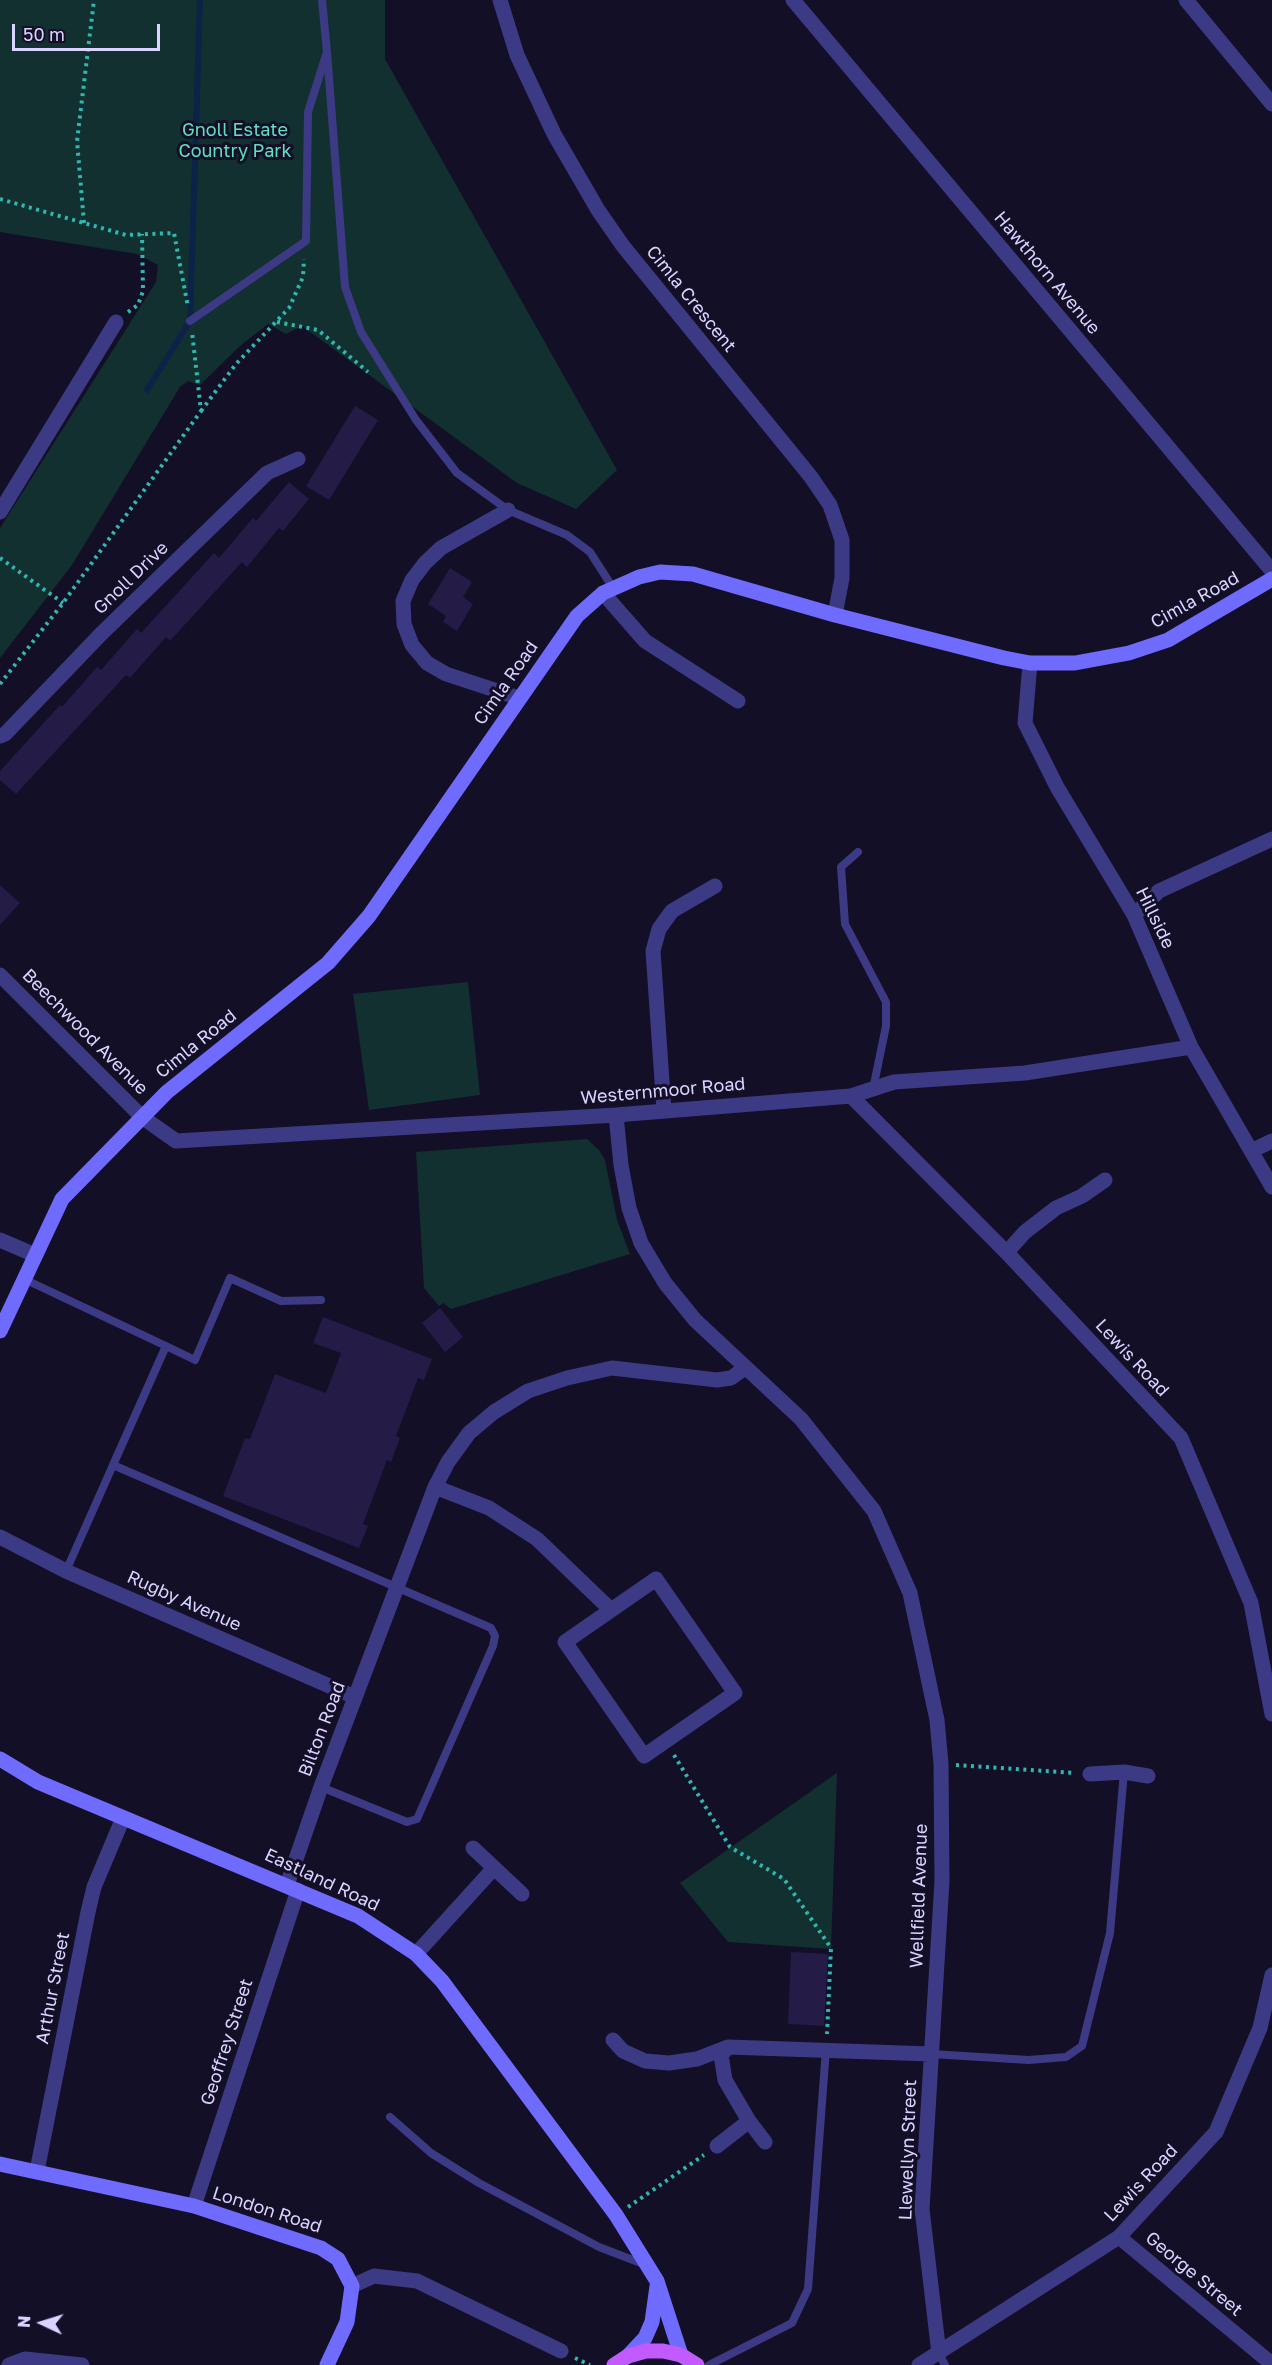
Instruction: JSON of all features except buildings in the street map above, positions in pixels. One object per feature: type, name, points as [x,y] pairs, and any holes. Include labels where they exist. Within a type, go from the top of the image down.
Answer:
[{"type":"main road","name":"Cimla Road","points":[[0,1331],[62,1199],[167,1092],[328,963],[369,916],[577,616],[608,590],[660,572],[693,574],[835,615],[1030,663],[1075,663],[1129,653],[1168,640],[1272,579]]},
{"type":"main road","name":"Eastland Road","points":[[0,1760],[38,1782],[358,1916],[416,1954],[448,1989],[616,2215],[657,2281],[681,2355]]},
{"type":"main road","name":"London Road","points":[[0,2164],[37,2170],[194,2206],[321,2247],[338,2259],[352,2286]]},
{"type":"main road","points":[[614,2365],[628,2356],[645,2338],[652,2322],[657,2281]]},
{"type":"main road","points":[[327,2365],[347,2322],[352,2286]]},
{"type":"main road","points":[[628,2356],[654,2351],[681,2355],[697,2365]]},
{"type":"street","name":"Cimla Crescent","points":[[500,0],[518,55],[554,134],[598,210],[623,246],[811,477],[830,505],[842,540],[842,578],[835,615]]},
{"type":"street","name":"Hawthorn Avenue","points":[[793,0],[1272,571]]},
{"type":"street","points":[[1186,0],[1272,104]]},
{"type":"street","points":[[0,512],[116,322]]},
{"type":"street","name":"Gnoll Drive","points":[[0,736],[267,473],[298,459]]},
{"type":"street","points":[[508,510],[441,548],[425,563],[412,580],[403,601],[404,624],[412,645],[427,663],[446,675],[468,680],[519,698]]},
{"type":"street","points":[[608,590],[645,641],[738,701]]},
{"type":"street","name":"Hillside","points":[[1030,663],[1025,723],[1057,787],[1134,915],[1191,1047],[1272,1186]]},
{"type":"street","points":[[1134,915],[1159,891],[1272,839]]},
{"type":"street","points":[[664,1110],[653,951],[659,929],[672,912],[714,886]]},
{"type":"street","name":"Beechwood Avenue","points":[[0,975],[142,1117]]},
{"type":"street","name":"Westernmoor Road","points":[[142,1117],[176,1141],[616,1115],[851,1096],[894,1082],[1025,1073],[1191,1047]]},
{"type":"street","name":"Lewis Road","points":[[851,1096],[1007,1252],[1180,1438],[1251,1603],[1272,1714]]},
{"type":"street","name":"Wellfield Avenue","points":[[616,1115],[621,1165],[629,1208],[641,1243],[665,1283],[695,1320],[801,1419],[874,1511],[910,1593],[937,1720],[941,1764],[942,1881],[931,2054]]},
{"type":"street","points":[[1251,1151],[1272,1141]]},
{"type":"street","points":[[1007,1252],[1025,1232],[1056,1208],[1082,1196],[1105,1180]]},
{"type":"street","points":[[0,1240],[35,1255]]},
{"type":"street","points":[[396,1588],[435,1487],[448,1462],[469,1433],[494,1412],[528,1391],[567,1377],[612,1368],[717,1380],[731,1378],[745,1368]]},
{"type":"street","points":[[435,1487],[489,1508],[537,1539],[611,1610]]},
{"type":"street","name":"Rugby Avenue","points":[[0,1537],[66,1571],[355,1697]]},
{"type":"street","points":[[656,1579],[735,1693],[644,1756],[565,1642],[611,1610],[656,1579]]},
{"type":"street","name":"Bilton Road","points":[[292,1888],[321,1787],[396,1588]]},
{"type":"street","points":[[1090,1774],[1124,1772],[1148,1776]]},
{"type":"street","name":"Arthur Street","points":[[37,2170],[94,1887],[123,1818]]},
{"type":"street","points":[[473,1848],[522,1894]]},
{"type":"street","points":[[416,1954],[494,1868]]},
{"type":"street","name":"Geoffrey Street","points":[[194,2206],[292,1888]]},
{"type":"street","name":"Lewis Road","points":[[919,2365],[942,2360],[1119,2237],[1216,2132],[1260,2028],[1272,1975]]},
{"type":"street","points":[[613,2040],[623,2051],[645,2061],[669,2063],[697,2060],[728,2047],[931,2054]]},
{"type":"street","points":[[728,2047],[721,2055],[726,2080],[749,2121],[765,2142]]},
{"type":"street","name":"Llewellyn Street","points":[[931,2054],[922,2209],[942,2360]]},
{"type":"street","points":[[717,2146],[749,2121]]},
{"type":"street","name":"George Street","points":[[1119,2237],[1272,2364]]},
{"type":"street","points":[[352,2286],[374,2276],[417,2281],[561,2351]]},
{"type":"street","points":[[9,2365],[25,2359],[82,2365]]},
{"type":"lane","points":[[322,0],[345,287],[361,332],[416,420],[457,473],[508,510],[567,535],[590,552],[608,590]]},
{"type":"lane","points":[[190,321],[306,241],[308,112],[327,52]]},
{"type":"lane","points":[[858,852],[841,867],[844,924],[886,1002],[886,1026],[873,1089]]},
{"type":"lane","points":[[24,1279],[195,1360],[230,1278],[281,1301],[321,1300]]},
{"type":"lane","points":[[66,1571],[166,1346]]},
{"type":"lane","points":[[113,1465],[396,1588],[482,1622],[491,1628],[495,1636],[493,1646],[432,1788],[414,1822],[406,1822],[321,1787]]},
{"type":"lane","points":[[931,2054],[1029,2060],[1066,2057],[1083,2046],[1110,1933],[1124,1772]]},
{"type":"lane","points":[[709,2365],[792,2323],[808,2289],[826,2049]]},
{"type":"lane","points":[[390,2117],[431,2153],[479,2183],[599,2247],[649,2266]]},
{"type":"path","points":[[84,223],[77,141],[94,0]]},
{"type":"path","points":[[0,199],[126,235],[174,233],[190,321],[201,411]]},
{"type":"path","points":[[116,322],[138,305],[143,291],[142,234]]},
{"type":"path","points":[[0,684],[63,603],[236,364],[289,308],[303,277],[306,241]]},
{"type":"path","points":[[277,322],[318,330],[370,374]]},
{"type":"path","points":[[0,558],[63,603]]},
{"type":"path","points":[[665,1741],[730,1847],[784,1879],[831,1948],[826,2049]]},
{"type":"path","points":[[971,1766],[1090,1774]]},
{"type":"path","points":[[616,2215],[717,2146]]},
{"type":"green space","name":"Gnoll Estate Country Park","points":[[0,0],[385,0],[385,59],[617,470],[576,509],[517,483],[302,326],[286,334],[268,324],[240,346],[200,385],[188,381],[180,387],[72,565],[0,658],[0,528],[156,282],[158,265],[137,254],[0,232]]},
{"type":"green space","points":[[468,982],[480,1095],[369,1110],[353,994]]},
{"type":"green space","points":[[587,1139],[599,1150],[605,1160],[617,1220],[630,1254],[451,1309],[443,1303],[439,1306],[424,1288],[416,1152]]},
{"type":"green space","points":[[837,1773],[831,1949],[728,1942],[680,1883]]},
{"type":"waterway","points":[[147,390],[190,321],[200,0]]}]
